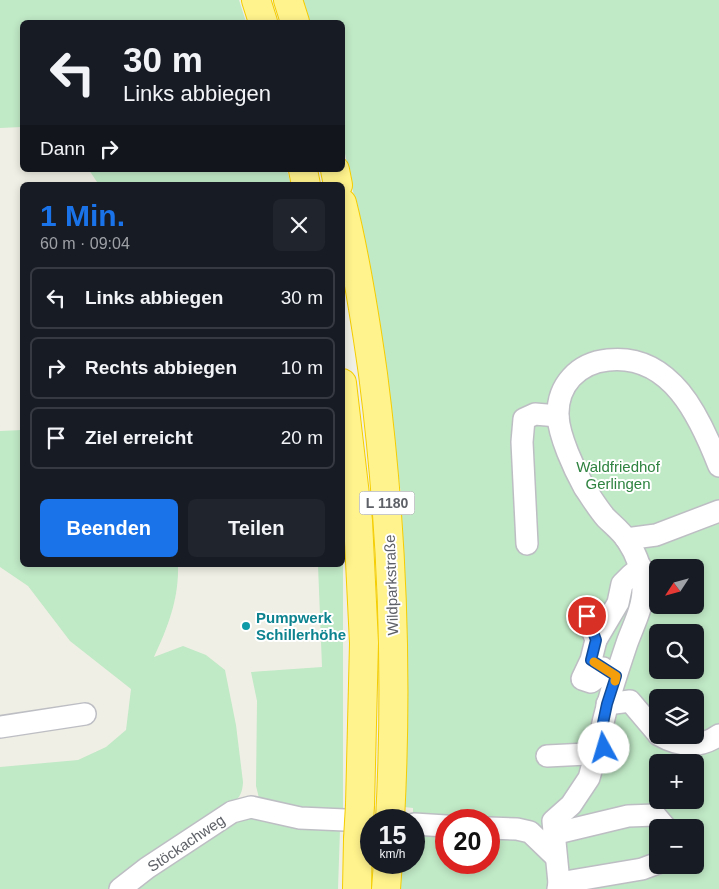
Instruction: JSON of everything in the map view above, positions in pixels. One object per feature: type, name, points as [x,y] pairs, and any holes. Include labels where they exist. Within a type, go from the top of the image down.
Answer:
[{"type":"highway","points":[[256,0],[262,20]]},
{"type":"highway","points":[[288,0],[294,20]]},
{"type":"highway","name":"Wildparkstraße","points":[[345,218],[366,325],[388,514],[393,642],[390,809]]},
{"type":"highway","name":"Wildparkstraße","points":[[345,408],[358,521],[363,634],[354,821],[358,889]]},
{"type":"highway","points":[[386,889],[387,874]]},
{"type":"lane","points":[[602,661],[628,639],[637,618],[643,591],[639,563],[626,538],[604,516],[584,485],[563,438],[558,416],[563,388],[576,372],[598,361],[621,359],[646,366],[671,382],[691,406],[707,436],[719,466]]},
{"type":"lane","points":[[527,544],[522,461],[524,419],[535,414],[558,416]]},
{"type":"lane","points":[[626,538],[647,537],[676,529],[719,511]]},
{"type":"lane","points":[[602,661],[622,584],[639,563],[647,537]]},
{"type":"lane","points":[[587,616],[602,661],[607,704],[593,752],[589,778],[571,805],[553,821],[559,886],[649,866]]},
{"type":"lane","points":[[602,661],[630,701],[649,723]]},
{"type":"lane","points":[[607,704],[630,701]]},
{"type":"lane","points":[[0,727],[85,714]]},
{"type":"lane","points":[[704,743],[719,735]]},
{"type":"lane","points":[[547,756],[593,752]]},
{"type":"lane","name":"Stöckachweg","points":[[120,889],[147,868],[232,812],[251,807],[300,818],[354,821]]},
{"type":"lane","points":[[553,834],[628,816],[655,816],[658,819]]},
{"type":"lane","points":[[500,828],[530,832],[556,857]]},
{"type":"green space","points":[[0,0],[239,0],[245,20],[20,20],[20,127],[0,128]]},
{"type":"green space","name":"Waldfriedhof Gerlingen","points":[[302,0],[719,0],[719,889],[399,889],[400,874],[425,874],[425,809],[404,807],[402,581],[405,580],[401,495],[386,371],[370,271],[345,153],[345,20],[308,20]]},
{"type":"green space","points":[[90,172],[288,172],[290,182],[97,182]]},
{"type":"green space","points":[[20,430],[20,567],[178,567],[175,601],[164,635],[154,657],[183,646],[206,655],[225,670],[236,725],[243,782],[241,794],[235,801],[216,810],[109,889],[0,889],[0,767],[78,760],[106,747],[126,730],[131,689],[70,641],[28,586],[0,567],[0,431]]},
{"type":"green space","points":[[318,567],[343,567],[343,813],[269,804],[265,799],[259,798],[256,786],[257,701],[251,672],[322,667]]},
{"type":"green space","points":[[236,817],[267,817],[340,829],[338,889],[136,889],[201,839]]},
{"type":"slow traffic","points":[[594,662],[616,676],[615,681]]},
{"type":"place","name":"Pumpwerk Schillerhöhe","points":[[246,626]]},
{"type":"route","points":[[587,616],[596,640],[591,660],[616,676],[607,704],[599,742],[602,743],[604,748]]}]
